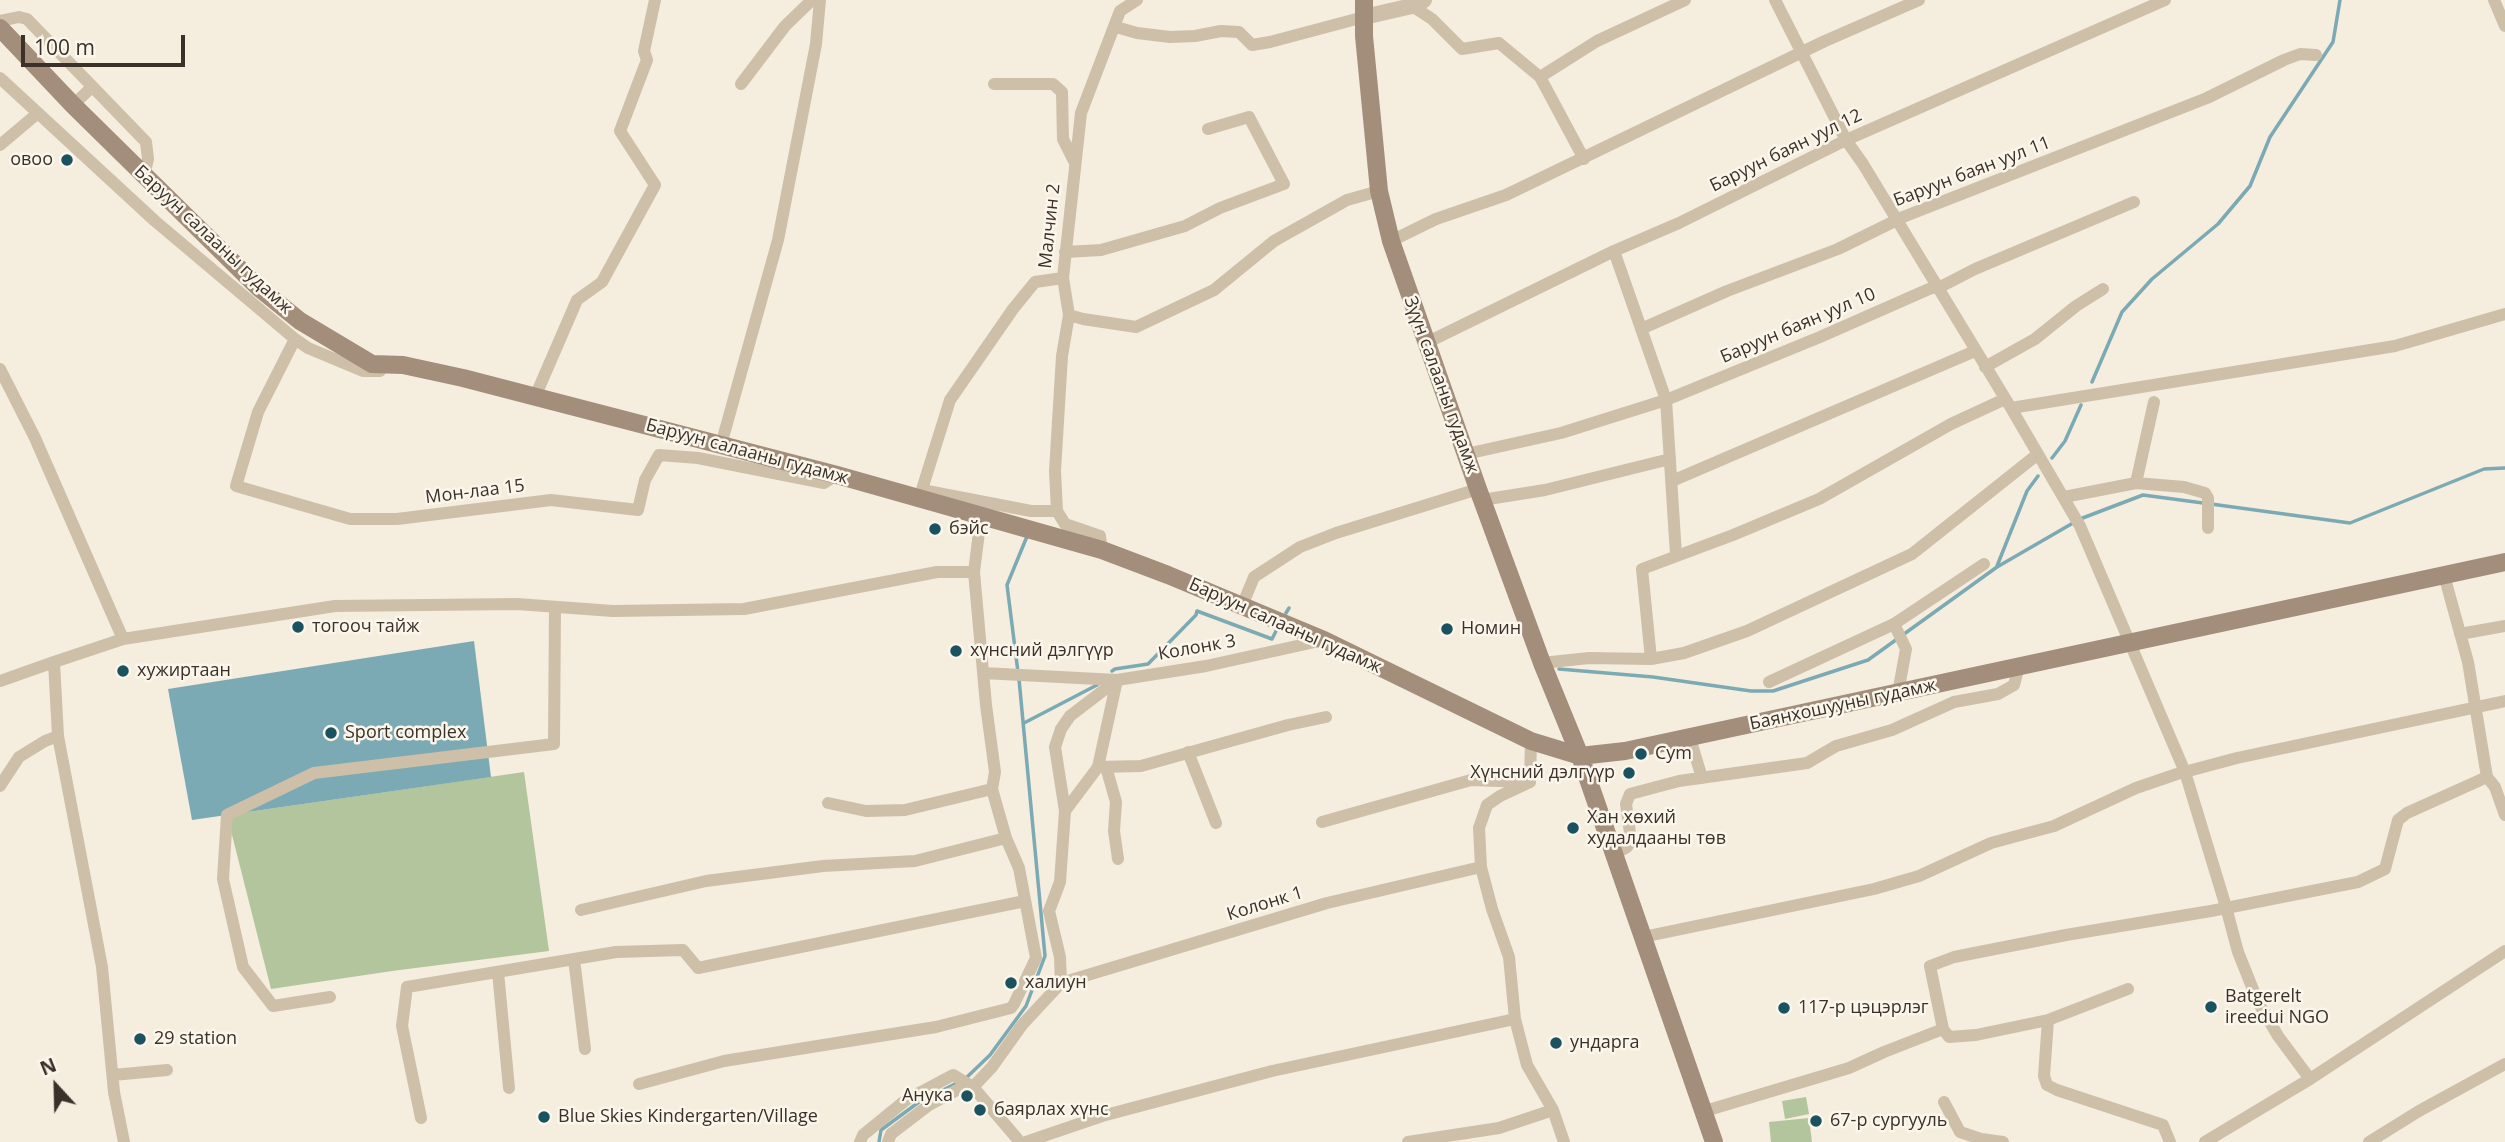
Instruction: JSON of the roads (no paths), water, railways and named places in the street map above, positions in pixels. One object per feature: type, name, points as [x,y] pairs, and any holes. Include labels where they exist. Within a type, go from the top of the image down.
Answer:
[{"type":"main road","name":"Зүүн салааны гудамж","points":[[1364,8],[1371,125],[1379,191],[1391,241],[1542,663],[1580,756]]},
{"type":"main road","name":"Баруун салааны гудамж","points":[[0,28],[73,105],[260,288],[300,321],[372,364],[403,365],[433,371],[920,495],[981,516],[1102,550],[1324,640],[1531,741],[1580,756]]},
{"type":"main road","name":"Баянхошууны гудамж","points":[[1580,756],[1625,751],[1690,738],[2505,562]]},
{"type":"main road","points":[[1580,756],[1714,1142]]},
{"type":"street","points":[[535,397],[577,299],[602,282],[655,186],[620,131],[648,60],[644,51],[655,0]]},
{"type":"street","points":[[741,84],[785,26],[812,0]]},
{"type":"street","points":[[721,445],[778,240],[816,44],[820,0]]},
{"type":"street","name":"Малчин 2","points":[[920,495],[950,400],[1035,282],[1063,278],[1081,113],[1120,11],[1137,0]]},
{"type":"street","points":[[1540,76],[1597,41],[1685,0]]},
{"type":"street","points":[[1775,0],[1846,140],[2008,403],[2080,526],[2185,772],[2238,953],[2258,1002],[2310,1079]]},
{"type":"street","points":[[1391,241],[1436,219],[1506,195],[1802,52],[1919,0]]},
{"type":"street","name":"Баруун баян уул 12","points":[[1426,343],[1846,140],[2165,0]]},
{"type":"street","points":[[2494,0],[2505,26]]},
{"type":"street","points":[[1116,27],[1170,37],[1222,31],[1239,32],[1252,45],[1364,8],[1418,3],[1462,49],[1499,43],[1540,76],[1584,159]]},
{"type":"street","points":[[0,21],[19,17],[27,19],[146,142],[148,159],[144,176]]},
{"type":"street","name":"Баруун баян уул 11","points":[[1641,329],[1727,291],[1838,249],[1896,220],[2195,103],[2284,60],[2300,54],[2316,55]]},
{"type":"street","points":[[0,78],[155,221],[308,348],[363,371],[433,371]]},
{"type":"street","points":[[994,84],[1053,84],[1062,92],[1063,139],[1075,163]]},
{"type":"street","points":[[73,105],[92,87]]},
{"type":"street","points":[[0,145],[38,113]]},
{"type":"street","points":[[1065,252],[1101,250],[1185,226],[1220,208],[1284,184],[1249,117],[1208,129]]},
{"type":"street","points":[[1069,315],[1136,327],[1214,290],[1274,241],[1347,200],[1379,191]]},
{"type":"street","name":"Баруун баян уул 10","points":[[1466,454],[1562,433],[1666,400],[2133,202]]},
{"type":"street","points":[[1614,251],[1666,400],[1676,555]]},
{"type":"street","points":[[1063,278],[1069,315],[1062,356],[1055,471],[1056,511],[1065,524],[1100,536],[1102,550]]},
{"type":"street","points":[[1985,367],[2035,339],[2076,306],[2103,289]]},
{"type":"street","points":[[1651,659],[1642,569],[1819,499],[1951,424],[2008,403],[2395,346],[2505,314]]},
{"type":"street","name":"Мон-лаа 15","points":[[295,339],[258,412],[236,486],[350,519],[397,519],[551,500],[638,510],[645,480],[659,455],[698,458],[824,483],[837,475]]},
{"type":"street","points":[[1672,481],[1975,351]]},
{"type":"street","points":[[3,374],[35,438],[123,639]]},
{"type":"street","points":[[2136,483],[2154,402]]},
{"type":"street","points":[[1542,663],[1589,658],[1651,659],[1684,653],[1747,631],[1912,554],[2038,454]]},
{"type":"street","points":[[1242,606],[1254,577],[1300,547],[1336,533],[1480,494],[1545,490],[1670,458]]},
{"type":"street","points":[[2064,497],[2136,483],[2184,487],[2205,493],[2208,498],[2208,528]]},
{"type":"street","points":[[920,495],[1031,511],[1056,511]]},
{"type":"street","points":[[639,1084],[724,1060],[936,1027],[1011,1008],[1036,958],[1019,868],[1006,838],[992,789],[995,772],[974,572],[981,516]]},
{"type":"street","points":[[1769,682],[1899,633],[1984,565]]},
{"type":"street","points":[[0,681],[123,639],[335,606],[517,604],[613,611],[744,609],[937,572],[974,572]]},
{"type":"street","points":[[2444,575],[2468,662],[2487,777],[2495,788],[2505,815]]},
{"type":"street","points":[[330,998],[273,1006],[243,967],[223,879],[227,815],[314,773],[554,744],[555,607]]},
{"type":"street","points":[[2460,634],[2505,626]]},
{"type":"street","points":[[1898,693],[1906,649],[1899,633]]},
{"type":"street","name":"Колонк 3","points":[[983,674],[1117,680],[1206,666],[1324,640]]},
{"type":"street","points":[[54,662],[58,736],[102,967],[114,1092],[124,1142]]},
{"type":"street","points":[[1613,855],[1627,847],[1631,840],[1626,804],[1630,794],[1702,778],[1807,763],[1836,746],[1892,730],[1954,702],[1998,694],[2014,685],[2019,666]]},
{"type":"street","points":[[1065,811],[1102,767],[1117,680]]},
{"type":"street","points":[[888,1142],[891,1134],[929,1105],[992,1068],[1021,1025],[1061,983],[1060,957],[1049,911],[1060,882],[1065,811],[1055,747],[1061,729],[1070,716],[1117,680]]},
{"type":"street","points":[[1643,937],[1874,889],[1919,876],[1991,844],[2054,826],[2136,788],[2185,772],[2237,758],[2505,701]]},
{"type":"street","points":[[1102,767],[1142,766],[1289,724],[1326,717]]},
{"type":"street","points":[[0,786],[19,757],[58,736]]},
{"type":"street","points":[[1690,738],[1702,778]]},
{"type":"street","points":[[1530,782],[1531,741]]},
{"type":"street","points":[[1188,752],[1216,823]]},
{"type":"street","points":[[1102,767],[1116,802],[1114,831],[1118,859]]},
{"type":"street","points":[[2128,989],[2048,1020],[1976,1035],[1949,1037],[1943,1029],[1930,966],[1954,957],[2066,935],[2211,911],[2358,882],[2385,869],[2398,820],[2407,813],[2487,777]]},
{"type":"street","points":[[1322,822],[1471,780],[1530,782]]},
{"type":"street","points":[[1530,782],[1500,796],[1488,805],[1479,828],[1480,867],[1509,957],[1515,1019],[1527,1065],[1553,1110],[1564,1142]]},
{"type":"street","points":[[828,803],[866,811],[905,810],[992,789]]},
{"type":"street","points":[[581,910],[706,881],[823,866],[915,861],[1006,838]]},
{"type":"street","name":"Колонк 1","points":[[1061,983],[1327,904],[1480,867]]},
{"type":"street","points":[[421,1118],[402,1026],[408,988],[615,952],[683,950],[698,968],[1025,901]]},
{"type":"street","points":[[2204,1142],[2310,1079],[2505,951]]},
{"type":"street","points":[[574,959],[585,1049]]},
{"type":"street","points":[[498,972],[509,1087]]},
{"type":"street","points":[[1026,1142],[1102,1116],[1272,1071],[1515,1019]]},
{"type":"street","points":[[2048,1020],[2044,1076],[2047,1085],[2163,1125],[2171,1142]]},
{"type":"street","points":[[1705,1111],[1849,1068],[1943,1029]]},
{"type":"street","points":[[2369,1142],[2505,1064]]},
{"type":"street","points":[[113,1075],[167,1070]]},
{"type":"street","points":[[860,1142],[863,1135],[906,1100],[953,1075],[966,1082],[1020,1142]]},
{"type":"street","points":[[1944,1102],[1960,1132],[2003,1142]]},
{"type":"street","points":[[1408,1142],[1499,1128],[1553,1110]]},
{"type":"water","name":"Sport complex","points":[[474,641],[491,777],[192,820],[168,689]]},
{"type":"waterway","points":[[2092,382],[2122,312],[2152,279],[2218,224],[2250,186],[2270,137],[2333,42],[2340,0]]},
{"type":"waterway","points":[[2052,458],[2065,441],[2081,405]]},
{"type":"waterway","points":[[2211,504],[2350,523],[2484,469],[2505,468]]},
{"type":"waterway","points":[[1997,566],[2027,491],[2038,476]]},
{"type":"waterway","points":[[2080,519],[2143,495],[2203,503]]},
{"type":"waterway","points":[[1559,669],[1653,677],[1751,691],[1773,691],[1868,660],[1997,567],[2073,523]]},
{"type":"waterway","points":[[1018,672],[1007,585],[1028,534]]},
{"type":"waterway","points":[[1286,613],[1289,608]]},
{"type":"waterway","points":[[1112,671],[1148,664],[1197,611],[1272,639],[1276,631]]},
{"type":"waterway","points":[[965,1079],[990,1055],[1026,1006],[1045,956],[1019,679]]},
{"type":"waterway","points":[[1024,723],[1097,685]]},
{"type":"waterway","points":[[879,1142],[881,1130],[919,1102],[959,1082]]},
{"type":"place","name":"овоо","points":[[67,160]]},
{"type":"place","name":"бэйс","points":[[935,529]]},
{"type":"place","name":"тогооч тайж","points":[[298,627]]},
{"type":"place","name":"Номин","points":[[1447,629]]},
{"type":"place","name":"хүнсний дэлгүүр","points":[[956,651]]},
{"type":"place","name":"хужиртаан","points":[[123,671]]},
{"type":"place","name":"Sport complex","points":[[331,733]]},
{"type":"place","name":"Cym","points":[[1641,754]]},
{"type":"place","name":"Хүнсний дэлгүүр","points":[[1629,773]]},
{"type":"place","name":"Хан хөхий худалдааны төв","points":[[1573,828]]},
{"type":"place","name":"халиун","points":[[1011,983]]},
{"type":"place","name":"Batgerelt ireedui NGO","points":[[2211,1007]]},
{"type":"place","name":"117-р цэцэрлэг","points":[[1784,1008]]},
{"type":"place","name":"29 station","points":[[140,1039]]},
{"type":"place","name":"ундарга","points":[[1556,1043]]},
{"type":"place","name":"Анука","points":[[967,1096]]},
{"type":"place","name":"баярлах хүнс","points":[[980,1110]]},
{"type":"place","name":"Blue Skies Kindergarten/Village","points":[[544,1117]]},
{"type":"place","name":"67-р сургууль","points":[[1816,1121]]}]
